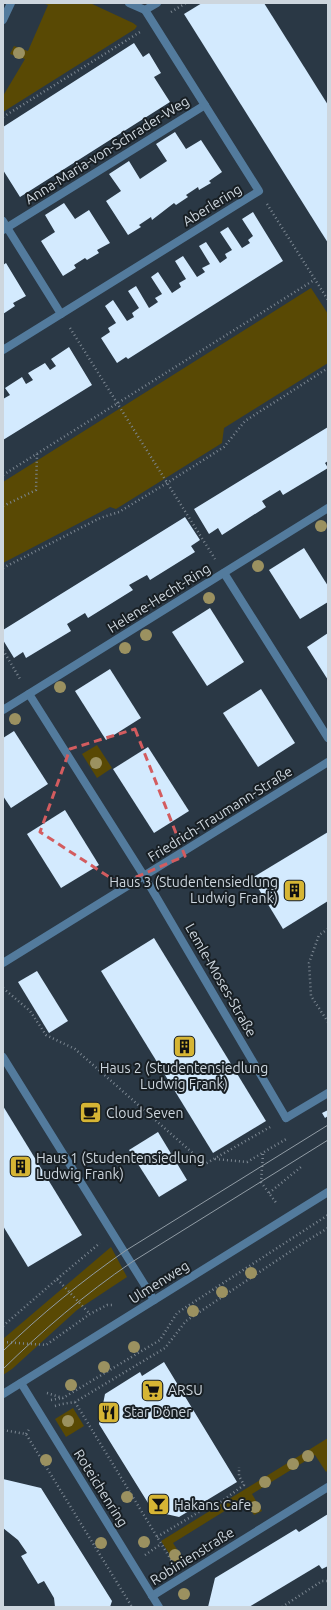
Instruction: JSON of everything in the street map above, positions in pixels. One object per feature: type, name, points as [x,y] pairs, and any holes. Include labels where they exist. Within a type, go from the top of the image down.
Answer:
[{"type":"street","points":[[3,20],[11,3]]},
{"type":"street","points":[[129,3],[145,10],[157,3]]},
{"type":"street","name":"Aberlering","points":[[3,350],[259,191],[145,10]]},
{"type":"street","name":"Anna-Maria-von-Schrader-Weg","points":[[4,226],[205,105]]},
{"type":"street","points":[[4,226],[61,314]]},
{"type":"street","name":"Helene-Hecht-Ring","points":[[3,710],[328,508]]},
{"type":"street","points":[[224,573],[328,738]]},
{"type":"street","name":"Lemle-Moses-Straße","points":[[29,694],[144,876],[286,1118]]},
{"type":"street","name":"Friedrich-Traumann-Straße","points":[[3,963],[328,762]]},
{"type":"street","points":[[3,1057],[154,1300]]},
{"type":"street","points":[[286,1118],[328,1093]]},
{"type":"street","name":"Ulmenweg","points":[[3,1394],[328,1192]]},
{"type":"street","name":"Roteichenring","points":[[21,1383],[159,1607]]},
{"type":"street","name":"Robinienstraße","points":[[152,1596],[328,1487]]},
{"type":"path","points":[[3,117],[154,23]]},
{"type":"path","points":[[259,191],[328,300]]},
{"type":"path","points":[[3,475],[314,280]]},
{"type":"path","points":[[61,314],[224,573]]},
{"type":"path","points":[[3,568],[100,518],[119,512],[167,483],[224,447],[245,421],[328,368]]},
{"type":"path","points":[[3,506],[36,490],[37,454]]},
{"type":"path","points":[[3,650],[29,694]]},
{"type":"path","points":[[328,929],[319,935],[309,963],[311,996],[328,1022]]},
{"type":"path","points":[[3,988],[30,1011],[46,1035],[75,1049],[205,1164],[286,1118]]},
{"type":"path","points":[[214,1159],[247,1162],[288,1138]]},
{"type":"path","points":[[263,1153],[261,1182],[287,1218]]},
{"type":"path","points":[[269,1193],[301,1167]]},
{"type":"path","points":[[21,1383],[63,1398],[160,1340],[177,1313],[328,1215]]},
{"type":"path","points":[[181,1577],[75,1402],[165,1348],[186,1321],[303,1242],[328,1228]]},
{"type":"path","points":[[3,1326],[112,1232]]},
{"type":"path","points":[[3,1342],[46,1346],[90,1314],[58,1279]]},
{"type":"path","points":[[3,1430],[26,1434],[132,1607]]},
{"type":"path","points":[[157,1537],[209,1506],[210,1509],[244,1485],[239,1476],[239,1467]]},
{"type":"path","points":[[282,1607],[322,1581],[328,1581]]},
{"type":"highlighted area","points":[[135,729],[185,856],[120,884],[40,832],[70,749]]},
{"type":"shaded area","points":[[42,3],[90,3],[137,26],[135,29],[3,112],[3,96],[25,59],[10,54],[14,46],[28,51],[48,5]]},
{"type":"shaded area","points":[[311,288],[328,314],[328,363],[224,428],[222,443],[116,509],[110,507],[3,563],[3,482]]},
{"type":"shaded area","points":[[97,745],[112,768],[97,778],[82,754]]},
{"type":"shaded area","points":[[111,1247],[127,1277],[77,1310],[12,1369],[3,1375],[3,1339]]},
{"type":"shaded area","points":[[73,1408],[84,1426],[66,1437],[55,1419]]},
{"type":"shaded area","points":[[328,1438],[328,1470],[326,1472],[315,1455],[252,1494],[262,1511],[254,1515],[244,1499],[173,1543],[183,1559],[176,1564],[161,1541]]},
{"type":"building","points":[[202,3],[264,3],[328,105],[328,243],[184,14]]},
{"type":"building","points":[[134,43],[143,57],[149,53],[161,73],[154,77],[170,102],[20,197],[3,170],[3,127]]},
{"type":"building","points":[[175,132],[186,149],[201,140],[222,172],[209,181],[211,183],[199,190],[198,187],[186,195],[188,197],[176,205],[174,203],[152,220],[151,217],[139,225],[141,227],[128,235],[106,201],[121,191],[109,174],[129,161],[140,179],[167,161],[156,144]]},
{"type":"building","points":[[64,203],[75,219],[89,210],[110,243],[97,250],[99,253],[87,260],[85,258],[74,265],[76,268],[63,276],[41,241],[55,232],[45,215]]},
{"type":"building","points":[[253,212],[283,261],[128,359],[126,357],[117,363],[101,338],[110,332],[108,328],[116,323],[105,306],[113,300],[127,321],[134,317],[132,313],[139,308],[128,291],[136,286],[149,308],[158,302],[155,298],[162,294],[151,277],[158,272],[172,293],[181,287],[179,283],[186,279],[175,261],[183,256],[197,277],[205,272],[202,268],[210,264],[199,246],[206,242],[220,263],[227,258],[225,254],[232,250],[220,232],[228,227],[242,248],[250,243],[248,240],[253,236],[242,219]]},
{"type":"building","points":[[6,263],[26,296],[13,303],[15,306],[3,314],[3,265]]},
{"type":"building","points":[[69,347],[92,385],[3,440],[3,399],[10,395],[5,388],[22,377],[26,384],[33,380],[28,373],[45,363],[50,370],[56,366],[51,359]]},
{"type":"building","points":[[328,427],[328,461],[325,463],[328,468],[283,495],[280,490],[262,501],[266,507],[222,535],[218,528],[209,534],[194,509]]},
{"type":"building","points":[[185,517],[200,540],[191,546],[195,552],[150,580],[147,575],[129,585],[133,590],[88,618],[85,613],[67,624],[71,631],[26,658],[23,652],[14,658],[3,640],[3,630]]},
{"type":"building","points":[[304,548],[328,586],[328,602],[300,619],[269,570]]},
{"type":"building","points":[[210,608],[244,662],[207,686],[172,632]]},
{"type":"building","points":[[328,633],[328,680],[307,647]]},
{"type":"building","points":[[110,669],[141,718],[106,740],[75,691]]},
{"type":"building","points":[[261,689],[295,743],[258,767],[223,713]]},
{"type":"building","points":[[14,731],[48,784],[11,808],[3,796],[3,738]]},
{"type":"building","points":[[148,747],[189,811],[154,833],[113,769]]},
{"type":"building","points":[[65,810],[99,865],[61,888],[27,834]]},
{"type":"building","name":"Haus 3 (Studentensiedlung Ludwig Frank)","points":[[328,832],[328,901],[283,929],[252,878]]},
{"type":"building","name":"Haus 2 (Studentensiedlung Ludwig Frank)","points":[[154,938],[266,1121],[213,1153],[101,971]]},
{"type":"building","points":[[37,971],[68,1021],[49,1033],[18,982]]},
{"type":"building","name":"Haus 1 (Studentensiedlung Ludwig Frank)","points":[[3,1106],[82,1235],[28,1267],[3,1226]]},
{"type":"building","points":[[328,1110],[328,1116],[325,1118],[322,1113]]},
{"type":"building","points":[[158,1132],[187,1180],[159,1197],[129,1150]]},
{"type":"building","points":[[164,1362],[237,1482],[179,1517],[153,1511],[99,1424],[105,1394],[140,1372],[142,1376]]},
{"type":"building","points":[[3,1479],[41,1488],[112,1601],[110,1607],[55,1607],[54,1598],[44,1581],[38,1584],[21,1556],[27,1553],[18,1540],[3,1528]]},
{"type":"building","points":[[328,1514],[328,1566],[322,1569],[319,1565],[249,1607],[208,1607],[215,1578],[296,1529],[299,1532]]},
{"type":"tram line","points":[[3,1351],[62,1298],[125,1251],[328,1125]]},
{"type":"tram line","points":[[3,1369],[33,1340],[65,1313],[132,1262],[328,1140]]},
{"type":"place","name":"Haus 3 (Studentensiedlung Ludwig Frank)","points":[[294,890]]},
{"type":"place","name":"Haus 2 (Studentensiedlung Ludwig Frank)","points":[[184,1046]]},
{"type":"place","name":"Cloud Seven","points":[[91,1113]]},
{"type":"place","name":"Haus 1 (Studentensiedlung Ludwig Frank)","points":[[21,1166]]},
{"type":"place","name":"ARSU","points":[[153,1390]]},
{"type":"place","name":"Star Döner","points":[[109,1412]]},
{"type":"place","name":"Hakans Cafe","points":[[159,1505]]}]
